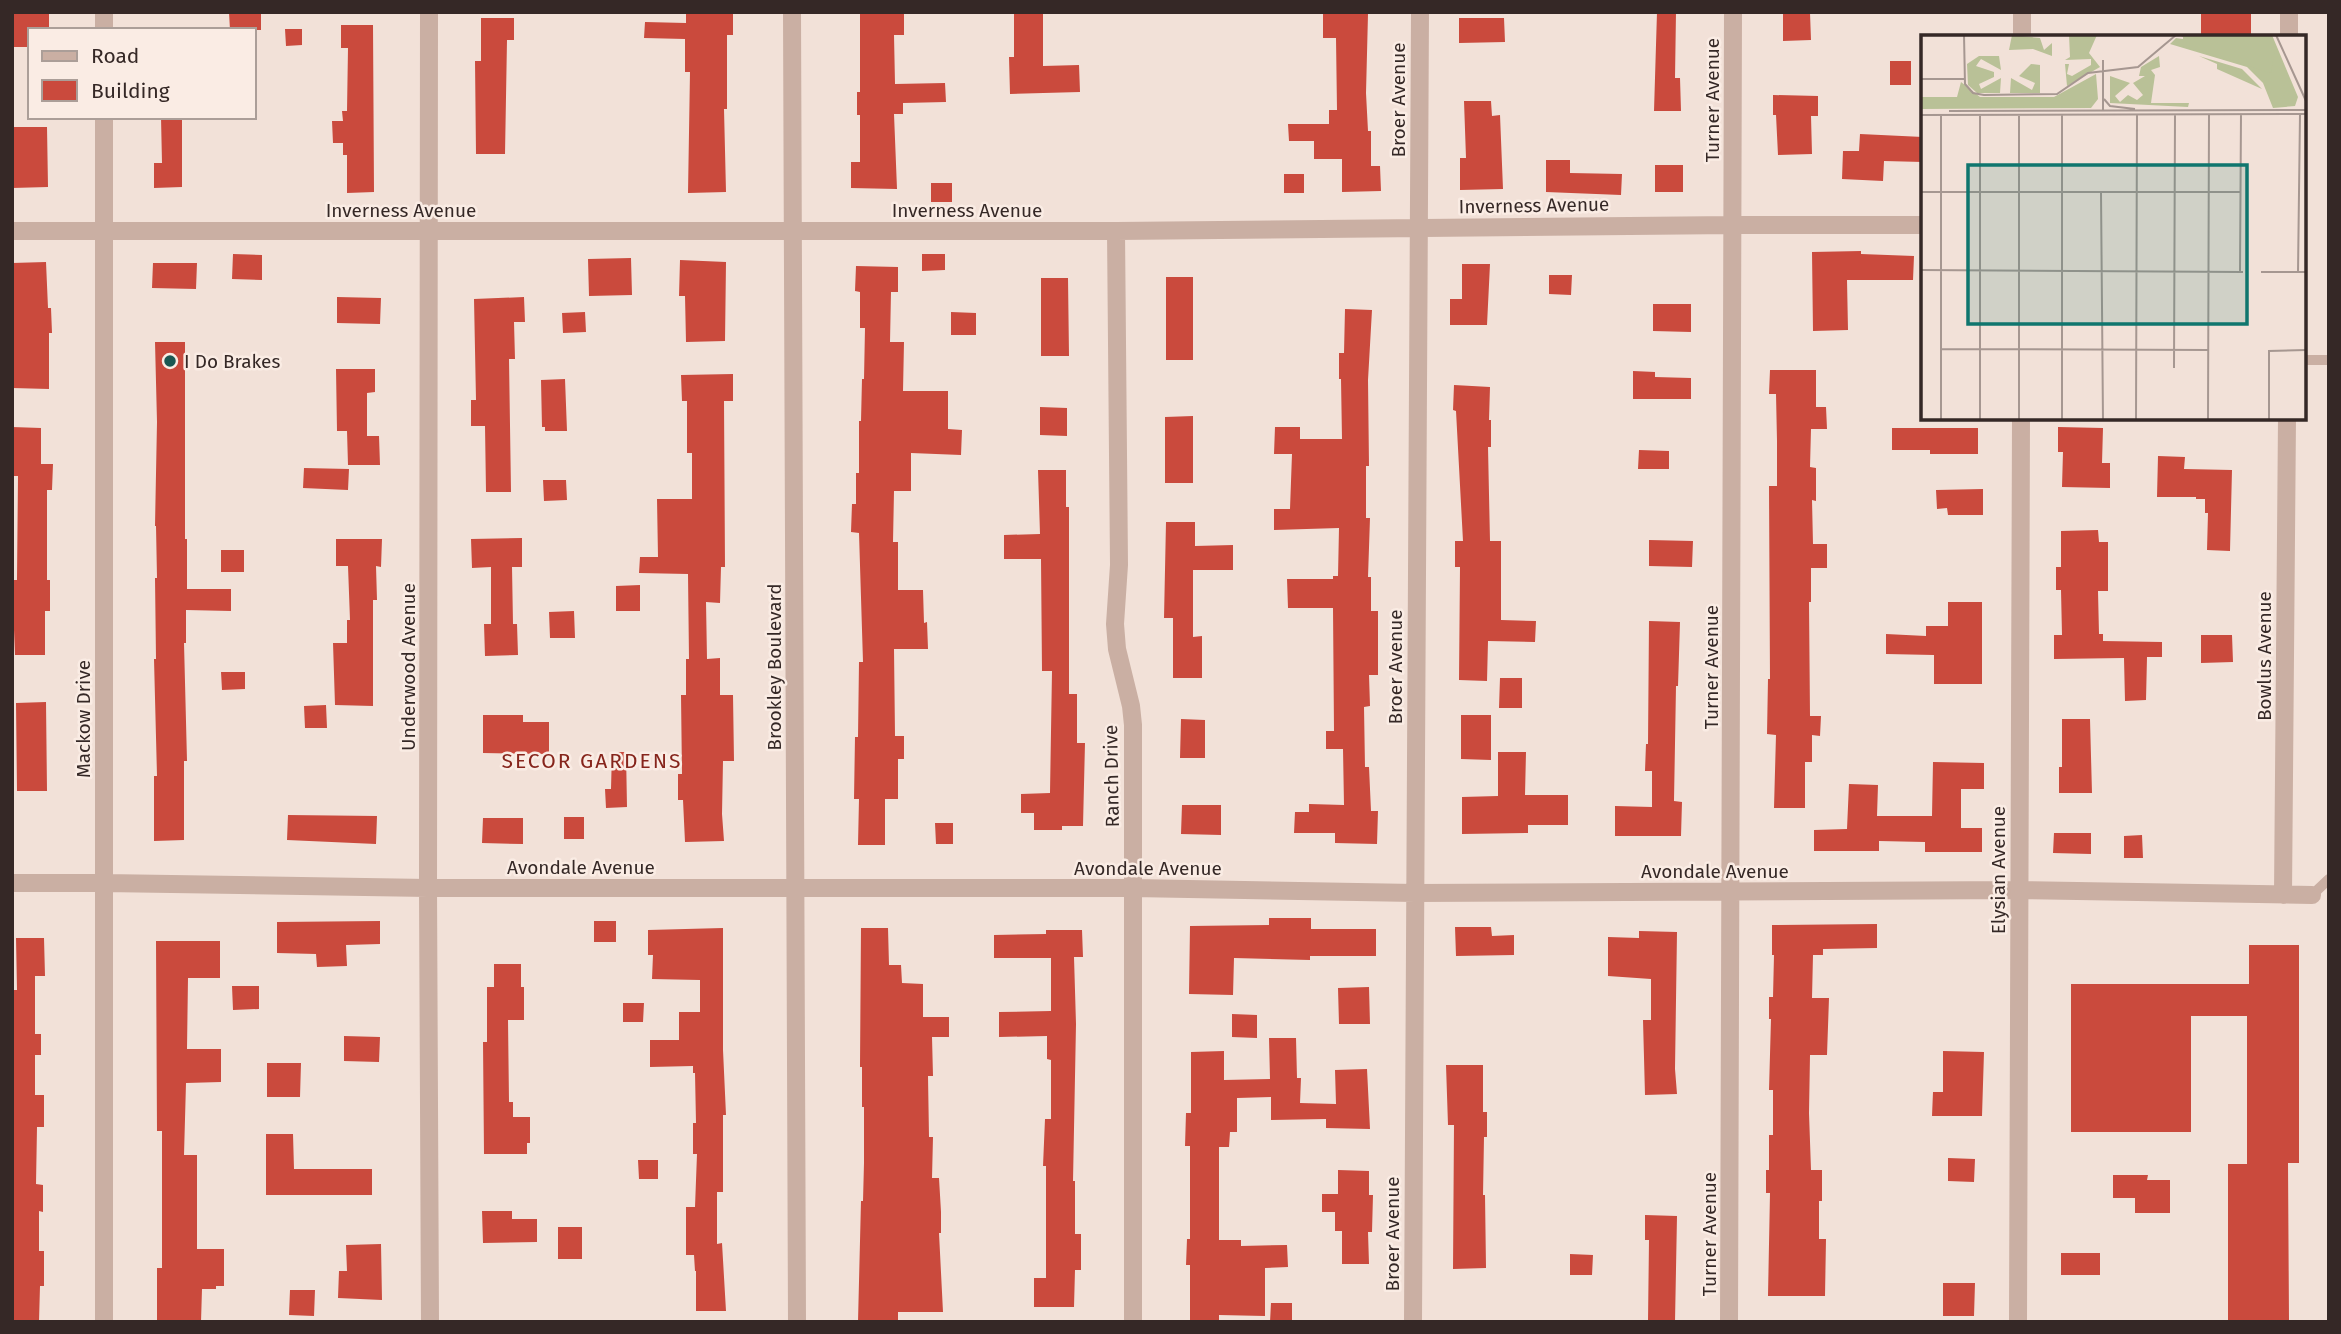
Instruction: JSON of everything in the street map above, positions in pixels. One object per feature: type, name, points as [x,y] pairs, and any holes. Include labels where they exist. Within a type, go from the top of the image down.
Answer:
[{"type":"street","name":"Underwood Avenue","points":[[429,12],[430,1322]]},
{"type":"street","name":"Brookley Boulevard","points":[[792,12],[797,1322]]},
{"type":"street","name":"Broer Avenue","points":[[1413,1322],[1420,12]]},
{"type":"street","name":"Turner Avenue","points":[[1729,1322],[1733,12]]},
{"type":"street","points":[[2022,12],[2022,35]]},
{"type":"street","points":[[2289,12],[2289,35]]},
{"type":"street","name":"Mackow Drive","points":[[104,119],[104,1322]]},
{"type":"street","name":"Inverness Avenue","points":[[12,231],[1116,231],[1921,225]]},
{"type":"street","name":"Ranch Drive","points":[[1116,231],[1119,565],[1115,624],[1133,725],[1133,1322]]},
{"type":"street","name":"Elysian Avenue","points":[[2018,1322],[2021,420]]},
{"type":"street","name":"Bowlus Avenue","points":[[2283,895],[2287,420]]},
{"type":"street","name":"Avondale Avenue","points":[[12,883],[428,888],[1133,888],[1415,893],[2019,890],[2312,895]]},
{"type":"lane","points":[[2306,360],[2329,360]]},
{"type":"lane","points":[[2312,895],[2329,879]]},
{"type":"building","points":[[12,12],[49,12],[49,28],[28,28],[28,47],[12,47]]},
{"type":"building","points":[[229,12],[261,12],[261,30],[230,28]]},
{"type":"building","points":[[686,12],[733,12],[733,35],[727,35],[727,109],[724,109],[726,192],[688,193],[690,72],[685,72],[685,39],[644,38],[645,22],[686,23]]},
{"type":"building","points":[[860,12],[904,12],[904,35],[894,35],[895,84],[945,83],[946,102],[903,103],[903,114],[894,114],[897,189],[851,188],[851,162],[860,162],[857,92],[860,92]]},
{"type":"building","points":[[1014,12],[1043,12],[1043,66],[1079,65],[1080,92],[1010,94],[1009,57],[1014,57]]},
{"type":"building","points":[[1657,12],[1676,12],[1675,78],[1680,78],[1681,111],[1654,111]]},
{"type":"building","points":[[2201,12],[2251,12],[2251,35],[2201,35]]},
{"type":"building","points":[[1810,13],[1811,40],[1783,41],[1783,14]]},
{"type":"building","points":[[1323,14],[1368,14],[1368,131],[1371,131],[1371,166],[1380,166],[1381,191],[1342,192],[1342,159],[1314,159],[1314,141],[1289,141],[1288,124],[1329,124],[1329,110],[1337,110],[1336,38],[1323,38]]},
{"type":"building","points":[[481,18],[514,18],[514,40],[507,40],[505,154],[476,154],[475,61],[481,61]]},
{"type":"building","points":[[1459,18],[1504,18],[1505,42],[1459,43]]},
{"type":"building","points":[[341,25],[373,25],[374,192],[347,193],[347,155],[343,155],[343,143],[333,143],[332,121],[343,121],[342,111],[347,111],[348,48],[341,48]]},
{"type":"building","points":[[285,29],[302,29],[302,45],[286,46]]},
{"type":"building","points":[[1890,61],[1911,61],[1911,85],[1890,85]]},
{"type":"building","points":[[1773,95],[1818,96],[1818,116],[1811,116],[1812,154],[1778,155]]},
{"type":"building","points":[[1464,101],[1491,101],[1492,116],[1500,115],[1503,189],[1460,190],[1460,158],[1466,158]]},
{"type":"building","points":[[161,119],[182,119],[182,187],[154,188],[154,163],[162,163]]},
{"type":"building","points":[[12,127],[47,127],[48,187],[12,188]]},
{"type":"building","points":[[1860,134],[1921,137],[1921,162],[1884,161],[1883,181],[1842,179],[1843,151],[1859,151]]},
{"type":"building","points":[[1546,160],[1570,160],[1570,173],[1622,174],[1621,195],[1546,192]]},
{"type":"building","points":[[1655,165],[1683,165],[1683,192],[1655,192]]},
{"type":"building","points":[[1284,174],[1304,174],[1304,193],[1284,193]]},
{"type":"building","points":[[931,183],[952,183],[952,202],[931,202]]},
{"type":"building","points":[[1861,251],[1861,254],[1914,256],[1913,280],[1847,280],[1848,330],[1813,331],[1812,252]]},
{"type":"building","points":[[233,254],[262,255],[262,280],[232,279]]},
{"type":"building","points":[[922,254],[945,254],[945,270],[922,271]]},
{"type":"building","points":[[631,258],[632,295],[589,296],[588,259]]},
{"type":"building","points":[[680,260],[726,262],[725,341],[686,342],[685,296],[679,296]]},
{"type":"building","points":[[46,262],[52,333],[49,333],[49,389],[12,388],[12,263]]},
{"type":"building","points":[[153,263],[197,263],[196,289],[152,288]]},
{"type":"building","points":[[1462,264],[1490,264],[1487,325],[1450,325],[1450,299],[1462,299]]},
{"type":"building","points":[[856,266],[898,267],[898,292],[891,292],[890,342],[904,342],[903,391],[948,391],[948,429],[962,430],[961,455],[911,453],[911,491],[894,491],[893,542],[898,542],[898,590],[923,590],[928,649],[894,649],[895,736],[904,736],[904,759],[898,759],[898,799],[885,799],[885,845],[858,845],[859,799],[854,799],[859,662],[863,662],[859,533],[851,532],[852,504],[856,504],[856,473],[859,473],[859,421],[864,379],[865,328],[860,328],[860,292],[855,291]]},
{"type":"building","points":[[1549,275],[1572,275],[1571,295],[1549,294]]},
{"type":"building","points":[[1166,277],[1193,277],[1193,360],[1166,360]]},
{"type":"building","points":[[1041,278],[1068,278],[1069,356],[1041,356]]},
{"type":"building","points":[[337,297],[381,298],[380,324],[337,323]]},
{"type":"building","points":[[524,297],[525,322],[514,322],[515,359],[509,359],[511,492],[486,492],[485,426],[471,426],[471,400],[476,400],[474,299]]},
{"type":"building","points":[[1653,304],[1691,304],[1691,332],[1653,331]]},
{"type":"building","points":[[1345,309],[1372,310],[1366,518],[1370,518],[1368,577],[1371,577],[1371,611],[1378,611],[1378,675],[1369,675],[1370,706],[1364,707],[1365,767],[1369,767],[1371,811],[1378,811],[1377,844],[1335,843],[1335,833],[1294,833],[1295,812],[1309,812],[1309,804],[1344,805],[1343,749],[1326,749],[1326,731],[1334,731],[1333,608],[1288,608],[1287,579],[1333,579],[1333,576],[1338,576],[1339,528],[1274,530],[1274,509],[1290,509],[1292,454],[1274,454],[1275,427],[1300,427],[1300,439],[1342,439],[1339,353],[1344,353]]},
{"type":"building","points":[[585,312],[586,332],[563,333],[562,313]]},
{"type":"building","points":[[951,312],[976,313],[976,335],[951,335]]},
{"type":"building","points":[[155,342],[185,342],[187,589],[231,589],[231,611],[186,610],[184,643],[187,761],[184,761],[184,840],[154,841],[154,776],[157,776],[154,659],[157,578]]},
{"type":"building","points":[[336,369],[375,369],[375,392],[367,393],[367,436],[379,436],[380,465],[348,465],[347,431],[337,431]]},
{"type":"building","points":[[1770,370],[1816,370],[1816,407],[1826,407],[1827,429],[1811,429],[1810,467],[1816,468],[1816,501],[1812,500],[1813,544],[1827,544],[1827,568],[1811,568],[1810,716],[1821,716],[1820,736],[1812,735],[1812,762],[1805,762],[1805,808],[1774,808],[1776,735],[1767,734],[1770,679],[1769,486],[1777,486],[1776,394],[1769,394]]},
{"type":"building","points":[[1633,371],[1655,372],[1655,377],[1691,378],[1691,399],[1633,399]]},
{"type":"building","points":[[733,374],[733,401],[724,401],[725,567],[721,567],[720,603],[706,602],[707,659],[720,658],[720,695],[733,695],[734,761],[723,761],[724,841],[685,842],[683,800],[678,800],[678,774],[682,774],[681,695],[686,695],[686,659],[689,659],[688,574],[639,573],[640,557],[658,557],[657,499],[692,499],[692,453],[687,453],[687,401],[682,401],[681,375]]},
{"type":"building","points":[[565,379],[567,431],[545,431],[545,427],[542,427],[541,380]]},
{"type":"building","points":[[1454,385],[1490,387],[1490,541],[1501,541],[1501,620],[1536,621],[1535,642],[1488,641],[1487,681],[1459,680],[1460,567],[1455,567],[1455,541],[1463,541],[1456,411],[1453,410]]},
{"type":"building","points":[[1040,407],[1067,408],[1067,436],[1040,435]]},
{"type":"building","points":[[1193,416],[1193,483],[1165,483],[1165,417]]},
{"type":"building","points":[[12,427],[41,428],[41,464],[53,464],[52,490],[47,490],[47,580],[50,580],[50,611],[45,611],[45,655],[15,655],[12,580],[17,580],[18,476],[12,476]]},
{"type":"building","points":[[2058,427],[2103,428],[2102,463],[2110,463],[2110,488],[2062,487],[2063,452],[2058,452]]},
{"type":"building","points":[[1892,428],[1978,428],[1978,454],[1930,454],[1930,450],[1892,450]]},
{"type":"building","points":[[1639,450],[1669,451],[1669,469],[1638,469]]},
{"type":"building","points":[[2158,456],[2185,457],[2184,469],[2232,470],[2230,551],[2207,550],[2208,513],[2205,513],[2205,499],[2157,497]]},
{"type":"building","points":[[304,468],[349,469],[348,490],[303,488]]},
{"type":"building","points":[[1038,470],[1066,470],[1066,507],[1069,507],[1069,694],[1077,694],[1077,743],[1085,743],[1083,826],[1062,826],[1062,830],[1034,830],[1034,813],[1021,813],[1021,794],[1050,793],[1052,671],[1042,671],[1041,559],[1004,559],[1004,535],[1040,534]]},
{"type":"building","points":[[543,480],[566,480],[567,500],[544,501]]},
{"type":"building","points":[[1983,489],[1983,515],[1948,515],[1947,508],[1937,509],[1936,490]]},
{"type":"building","points":[[1166,522],[1195,522],[1195,546],[1233,545],[1233,570],[1193,570],[1193,637],[1202,636],[1202,678],[1173,678],[1173,618],[1164,618]]},
{"type":"building","points":[[2098,530],[2099,542],[2108,542],[2108,591],[2098,591],[2099,634],[2103,634],[2103,641],[2162,642],[2162,657],[2147,657],[2146,700],[2125,701],[2124,658],[2054,659],[2054,635],[2062,635],[2061,590],[2056,590],[2056,567],[2061,567],[2061,531]]},
{"type":"building","points":[[522,538],[522,567],[512,567],[513,624],[517,624],[518,655],[485,656],[484,624],[491,624],[491,567],[472,568],[471,539]]},
{"type":"building","points":[[336,539],[382,539],[381,567],[376,566],[377,600],[373,600],[373,706],[335,705],[333,643],[347,643],[347,620],[350,620],[348,566],[336,566]]},
{"type":"building","points":[[1649,540],[1693,541],[1692,567],[1649,566]]},
{"type":"building","points":[[221,550],[244,550],[244,572],[221,572]]},
{"type":"building","points":[[640,585],[640,611],[616,611],[616,586]]},
{"type":"building","points":[[1948,602],[1982,602],[1982,684],[1934,684],[1934,655],[1886,654],[1886,634],[1926,636],[1926,626],[1948,626]]},
{"type":"building","points":[[574,611],[575,638],[550,638],[549,612]]},
{"type":"building","points":[[1649,621],[1680,622],[1674,801],[1682,802],[1681,836],[1615,836],[1615,806],[1652,807],[1652,771],[1645,771],[1648,744]]},
{"type":"building","points":[[2201,635],[2232,635],[2233,662],[2201,663]]},
{"type":"building","points":[[221,672],[245,672],[245,689],[222,690]]},
{"type":"building","points":[[1500,678],[1522,678],[1522,708],[1499,708]]},
{"type":"building","points":[[46,702],[47,791],[17,791],[16,703]]},
{"type":"building","points":[[326,705],[327,728],[305,728],[304,706]]},
{"type":"building","points":[[483,715],[523,715],[523,722],[549,722],[549,754],[483,753]]},
{"type":"building","points":[[1461,715],[1491,715],[1491,760],[1461,759]]},
{"type":"building","points":[[1181,719],[1205,720],[1205,758],[1180,758]]},
{"type":"building","points":[[2062,719],[2090,719],[2092,793],[2059,793]]},
{"type":"building","points":[[612,752],[626,752],[627,807],[606,808],[605,789],[611,789]]},
{"type":"building","points":[[1498,752],[1526,752],[1525,795],[1568,795],[1568,825],[1528,825],[1528,833],[1462,834],[1462,797],[1498,796]]},
{"type":"building","points":[[1933,762],[1984,763],[1984,789],[1961,789],[1961,828],[1982,828],[1982,852],[1925,852],[1925,842],[1879,841],[1879,851],[1814,851],[1814,830],[1847,829],[1849,784],[1878,785],[1877,816],[1932,816]]},
{"type":"building","points":[[1182,805],[1221,805],[1221,835],[1181,834]]},
{"type":"building","points":[[288,815],[377,816],[376,844],[287,840]]},
{"type":"building","points":[[564,817],[584,817],[584,839],[564,839]]},
{"type":"building","points":[[483,818],[523,818],[523,844],[482,843]]},
{"type":"building","points":[[935,823],[953,823],[953,844],[936,844]]},
{"type":"building","points":[[2054,833],[2091,833],[2091,854],[2053,853]]},
{"type":"building","points":[[2142,835],[2143,858],[2124,858],[2124,836]]},
{"type":"building","points":[[1269,918],[1311,918],[1311,929],[1376,929],[1376,956],[1310,956],[1310,960],[1234,958],[1233,995],[1189,994],[1190,926],[1269,925]]},
{"type":"building","points":[[380,921],[380,944],[346,945],[347,966],[317,967],[316,954],[277,953],[277,922]]},
{"type":"building","points":[[594,921],[616,921],[616,942],[594,942]]},
{"type":"building","points":[[1877,924],[1877,948],[1823,949],[1823,955],[1813,955],[1812,998],[1829,998],[1827,1055],[1810,1055],[1809,1113],[1811,1170],[1822,1170],[1819,1239],[1826,1239],[1825,1296],[1768,1296],[1770,1193],[1766,1193],[1766,1170],[1769,1170],[1769,1135],[1773,1135],[1773,1090],[1769,1090],[1769,997],[1773,997],[1774,955],[1772,925]]},
{"type":"building","points":[[1455,927],[1491,927],[1492,936],[1514,935],[1514,955],[1456,956]]},
{"type":"building","points":[[723,928],[726,1115],[723,1115],[723,1192],[717,1192],[717,1244],[722,1243],[726,1311],[696,1311],[694,1255],[686,1255],[686,1207],[695,1207],[695,1073],[693,1066],[650,1067],[650,1040],[679,1040],[679,1012],[700,1012],[700,980],[652,979],[653,955],[648,955],[648,930]]},
{"type":"building","points":[[861,928],[888,928],[889,965],[901,965],[902,983],[923,984],[923,1017],[949,1017],[949,1037],[932,1037],[933,1076],[928,1076],[929,1137],[933,1137],[932,1178],[939,1178],[943,1312],[898,1312],[898,1322],[858,1322],[864,1163],[864,1107],[860,1067]]},
{"type":"building","points":[[1046,930],[1082,930],[1083,957],[1074,957],[1076,1024],[1073,1181],[1075,1234],[1081,1234],[1081,1270],[1075,1270],[1074,1307],[1034,1307],[1034,1278],[1046,1278],[1046,1166],[1043,1166],[1045,1119],[1051,1119],[1051,1060],[1047,1059],[1047,1036],[999,1037],[999,1012],[1051,1011],[1051,958],[994,958],[994,935],[1046,934]]},
{"type":"building","points":[[1639,931],[1677,932],[1677,1094],[1645,1095],[1643,1020],[1651,1020],[1651,979],[1608,976],[1608,937],[1639,938]]},
{"type":"building","points":[[16,938],[44,938],[45,976],[35,976],[35,1034],[41,1034],[41,1055],[35,1055],[35,1095],[44,1095],[44,1127],[37,1127],[36,1184],[43,1185],[43,1212],[39,1211],[39,1251],[44,1251],[44,1286],[40,1286],[39,1322],[12,1322],[12,990],[17,990]]},
{"type":"building","points":[[156,941],[220,941],[220,978],[188,978],[187,1049],[221,1049],[221,1082],[186,1083],[184,1155],[197,1155],[197,1249],[224,1249],[224,1286],[202,1289],[201,1322],[157,1322],[157,1268],[162,1268],[162,1131],[157,1131]]},
{"type":"building","points":[[2249,945],[2299,945],[2299,1163],[2288,1163],[2289,1322],[2228,1322],[2228,1164],[2247,1164],[2247,1016],[2191,1016],[2191,1132],[2071,1132],[2071,984],[2249,984]]},
{"type":"building","points":[[494,964],[521,964],[524,1020],[508,1020],[509,1102],[513,1102],[513,1117],[530,1117],[530,1143],[527,1143],[527,1154],[484,1154],[483,1042],[487,1042],[487,987],[494,987]]},
{"type":"building","points":[[232,986],[259,986],[259,1009],[233,1010]]},
{"type":"building","points":[[1369,987],[1370,1024],[1339,1024],[1338,988]]},
{"type":"building","points":[[623,1003],[644,1003],[643,1022],[623,1022]]},
{"type":"building","points":[[1232,1014],[1257,1015],[1257,1038],[1232,1037]]},
{"type":"building","points":[[344,1036],[380,1037],[379,1062],[344,1061]]},
{"type":"building","points":[[1269,1038],[1296,1038],[1297,1078],[1301,1078],[1300,1103],[1336,1104],[1335,1070],[1367,1069],[1370,1129],[1326,1128],[1326,1119],[1271,1120],[1271,1097],[1237,1098],[1237,1132],[1230,1132],[1229,1147],[1219,1147],[1219,1240],[1241,1240],[1241,1246],[1287,1245],[1288,1267],[1265,1268],[1265,1316],[1219,1315],[1219,1322],[1190,1322],[1190,1265],[1186,1265],[1187,1239],[1190,1239],[1190,1146],[1185,1146],[1186,1113],[1191,1113],[1191,1052],[1224,1051],[1224,1080],[1270,1079]]},
{"type":"building","points":[[1943,1051],[1984,1052],[1982,1116],[1932,1116],[1933,1092],[1943,1092]]},
{"type":"building","points":[[267,1063],[301,1063],[300,1097],[267,1097]]},
{"type":"building","points":[[1446,1065],[1483,1065],[1483,1112],[1487,1112],[1483,1195],[1486,1268],[1453,1269],[1454,1125],[1448,1125]]},
{"type":"building","points":[[266,1134],[293,1134],[294,1169],[372,1169],[372,1195],[266,1195]]},
{"type":"building","points":[[1948,1158],[1975,1159],[1974,1182],[1948,1181]]},
{"type":"building","points":[[638,1160],[658,1160],[658,1179],[639,1179]]},
{"type":"building","points":[[1338,1170],[1369,1171],[1369,1195],[1373,1195],[1372,1232],[1368,1232],[1369,1264],[1342,1264],[1342,1231],[1335,1231],[1335,1212],[1322,1212],[1322,1194],[1338,1194]]},
{"type":"building","points":[[2113,1175],[2148,1175],[2147,1180],[2170,1180],[2170,1213],[2135,1213],[2135,1198],[2113,1198]]},
{"type":"building","points":[[482,1211],[512,1211],[512,1219],[537,1219],[537,1242],[483,1243]]},
{"type":"building","points":[[1645,1215],[1677,1216],[1675,1322],[1648,1322],[1649,1240],[1645,1240]]},
{"type":"building","points":[[558,1227],[582,1227],[582,1259],[558,1259]]},
{"type":"building","points":[[381,1244],[382,1300],[338,1298],[339,1271],[347,1271],[346,1245]]},
{"type":"building","points":[[2061,1253],[2100,1253],[2100,1275],[2061,1275]]},
{"type":"building","points":[[1570,1254],[1593,1255],[1592,1275],[1570,1275]]},
{"type":"building","points":[[1943,1283],[1975,1283],[1974,1316],[1943,1316]]},
{"type":"building","points":[[290,1290],[315,1290],[314,1316],[289,1315]]},
{"type":"building","points":[[1271,1303],[1292,1303],[1292,1322],[1270,1322]]},
{"type":"place","name":"I Do Brakes","points":[[170,361]]},
{"type":"district","name":"SECOR GARDENS","points":[[592,761]]}]
